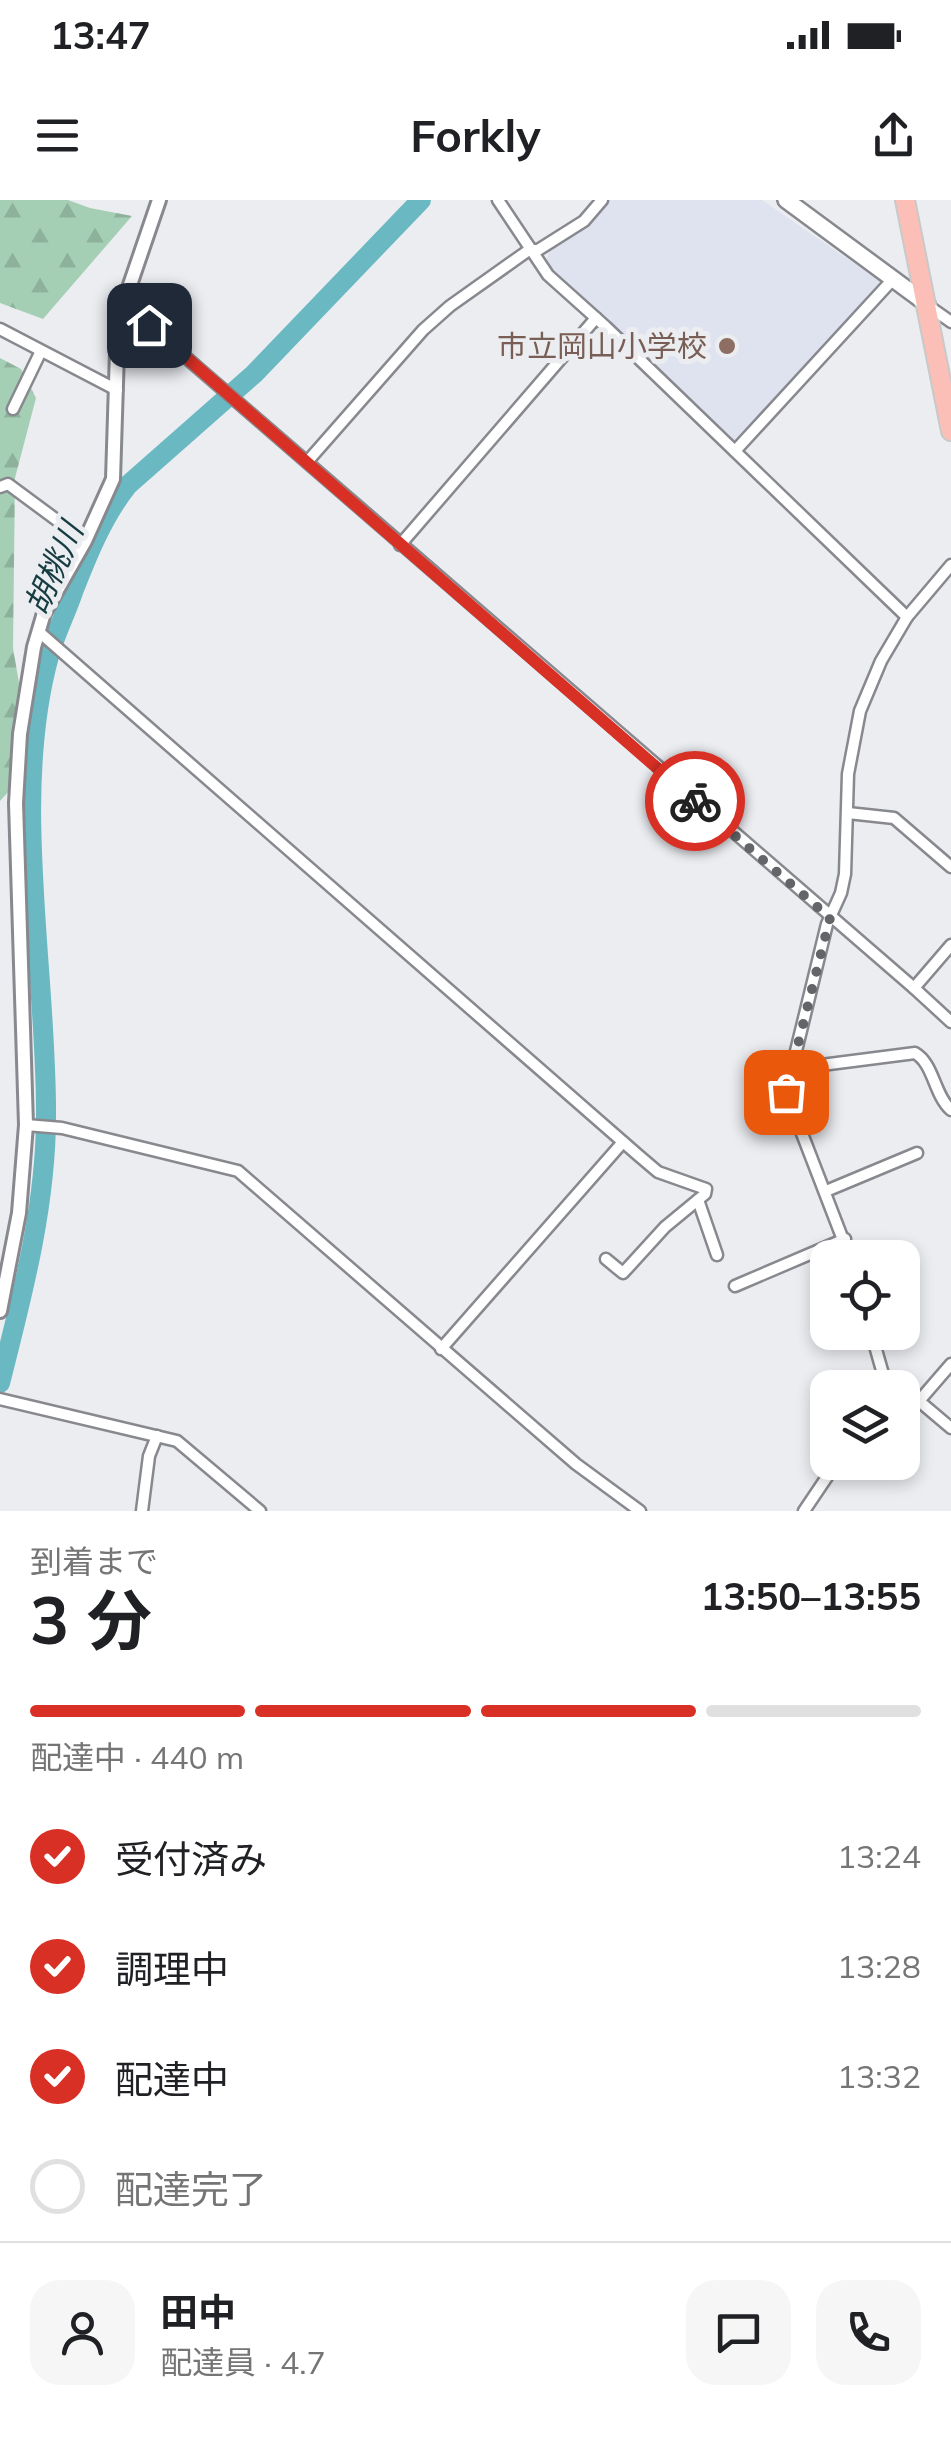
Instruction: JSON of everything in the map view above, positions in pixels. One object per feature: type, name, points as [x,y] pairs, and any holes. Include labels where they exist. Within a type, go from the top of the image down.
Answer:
[{"type":"highway","points":[[905,200],[951,431]]},
{"type":"main road","points":[[786,200],[927,304]]},
{"type":"street","points":[[0,1311],[19,1213],[26,1125],[16,788],[20,734],[38,630],[56,587],[110,490],[116,466],[117,333],[122,302],[159,200]]},
{"type":"street","points":[[498,200],[548,275],[907,617]]},
{"type":"street","points":[[306,462],[422,330],[529,250],[538,250],[584,222],[602,200]]},
{"type":"street","points":[[736,451],[894,278]]},
{"type":"street","points":[[122,302],[951,1022]]},
{"type":"street","points":[[927,304],[951,322]]},
{"type":"street","points":[[400,545],[596,318]]},
{"type":"street","points":[[0,328],[117,390]]},
{"type":"street","points":[[13,410],[41,350]]},
{"type":"street","points":[[0,487],[8,484],[85,541]]},
{"type":"street","points":[[735,1286],[845,1239],[786,1097],[830,918],[845,874],[850,760],[860,711],[907,617],[951,566]]},
{"type":"street","points":[[38,630],[658,1172],[706,1189],[706,1194],[664,1227],[623,1273],[606,1259]]},
{"type":"street","points":[[848,813],[894,818],[951,866]]},
{"type":"street","points":[[914,988],[951,945]]},
{"type":"street","points":[[792,1064],[806,1066],[915,1053],[923,1057],[944,1104],[951,1110]]},
{"type":"street","points":[[26,1125],[62,1128],[238,1170],[576,1464],[640,1511]]},
{"type":"street","points":[[441,1348],[623,1142]]},
{"type":"street","points":[[826,1191],[917,1153]]},
{"type":"street","points":[[698,1200],[717,1255]]},
{"type":"street","points":[[951,1364],[920,1401],[951,1428]]},
{"type":"street","points":[[0,1399],[184,1445],[260,1511]]},
{"type":"street","points":[[142,1511],[149,1456],[158,1436]]},
{"type":"street","points":[[804,1511],[825,1480]]},
{"type":"shaded area","name":"市立岡山小学校","points":[[608,200],[762,200],[881,282],[738,441],[731,441],[546,261],[550,250],[590,225]]},
{"type":"green space","points":[[0,200],[68,200],[132,216],[43,319],[0,303]]},
{"type":"green space","points":[[0,358],[21,369],[36,398],[15,478],[13,648],[31,753],[0,801]]},
{"type":"waterway","name":"胡桃川","points":[[0,1383],[31,1251],[45,1150],[45,1060],[33,884],[32,767],[38,711],[54,640],[96,537],[128,485],[254,374],[421,200]]},
{"type":"way so far","points":[[695,801],[830,918],[786,1092]]},
{"type":"place","name":"市立岡山小学校","points":[[727,346]]},
{"type":"route","points":[[149,325],[695,801]]}]
